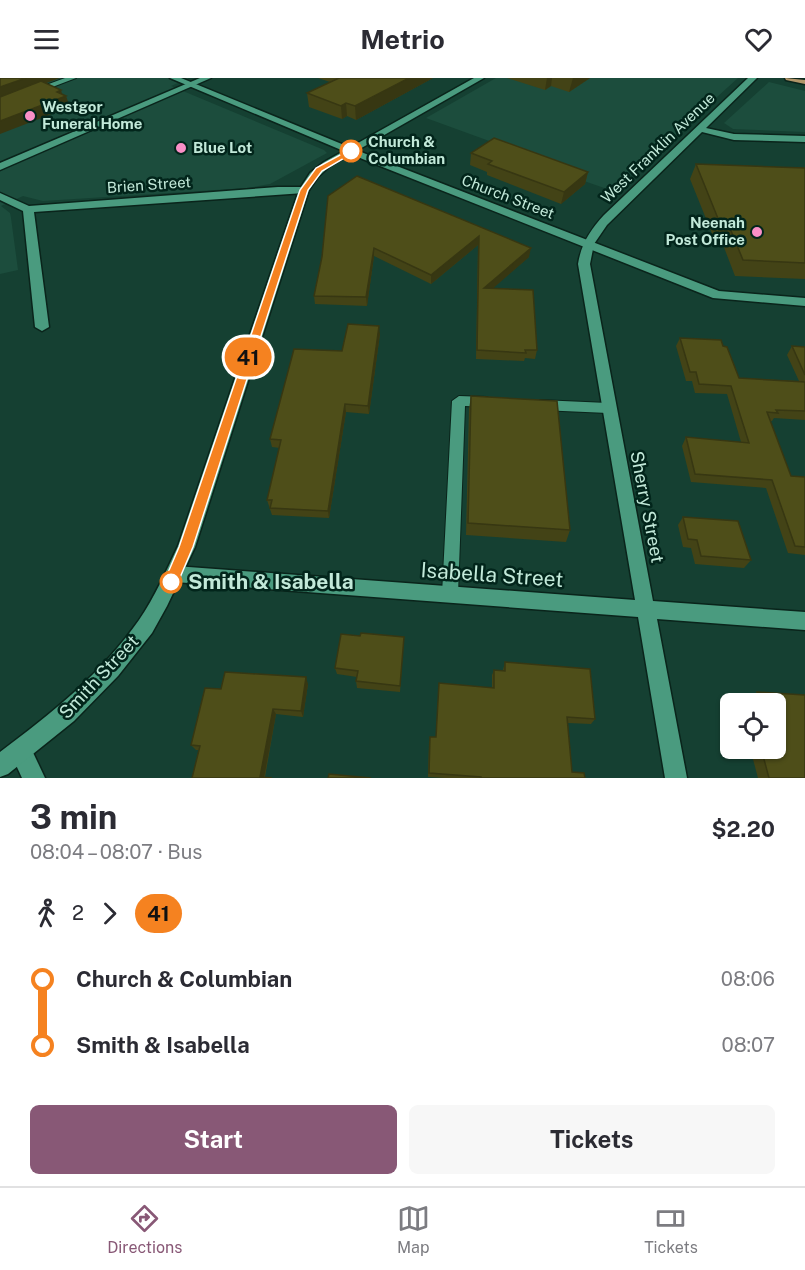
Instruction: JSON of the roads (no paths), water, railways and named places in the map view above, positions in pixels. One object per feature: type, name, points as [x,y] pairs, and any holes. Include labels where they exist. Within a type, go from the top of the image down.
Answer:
[{"type":"main road","points":[[789,78],[805,82]]},
{"type":"street","name":"Church Street","points":[[174,78],[351,151],[717,295],[805,302]]},
{"type":"street","points":[[0,167],[207,78]]},
{"type":"street","points":[[304,190],[319,170],[480,78]]},
{"type":"street","name":"West Franklin Avenue","points":[[588,243],[608,217],[753,78]]},
{"type":"street","points":[[701,129],[734,137],[805,140]]},
{"type":"street","name":"Brien Street","points":[[0,196],[28,209],[304,190]]},
{"type":"street","name":"Smith Street","points":[[0,766],[21,752],[67,714],[111,669],[144,627],[175,574],[186,547],[304,190]]},
{"type":"street","points":[[28,209],[42,327]]},
{"type":"street","name":"Sherry Street","points":[[588,243],[584,264],[676,778]]},
{"type":"street","name":"Isabella Street","points":[[175,574],[805,621]]},
{"type":"street","points":[[21,752],[34,778]]},
{"type":"lane","points":[[0,105],[72,78]]},
{"type":"lane","points":[[450,594],[459,401],[503,403]]},
{"type":"lane","points":[[525,404],[609,408]]},
{"type":"place","name":"Westgor Funeral Home","points":[[30,116]]},
{"type":"place","name":"Blue Lot","points":[[181,148]]},
{"type":"place","name":"Church & Columbian","points":[[351,151]]},
{"type":"place","name":"Neenah Post Office","points":[[757,232]]},
{"type":"place","name":"Smith & Isabella","points":[[171,582]]}]
